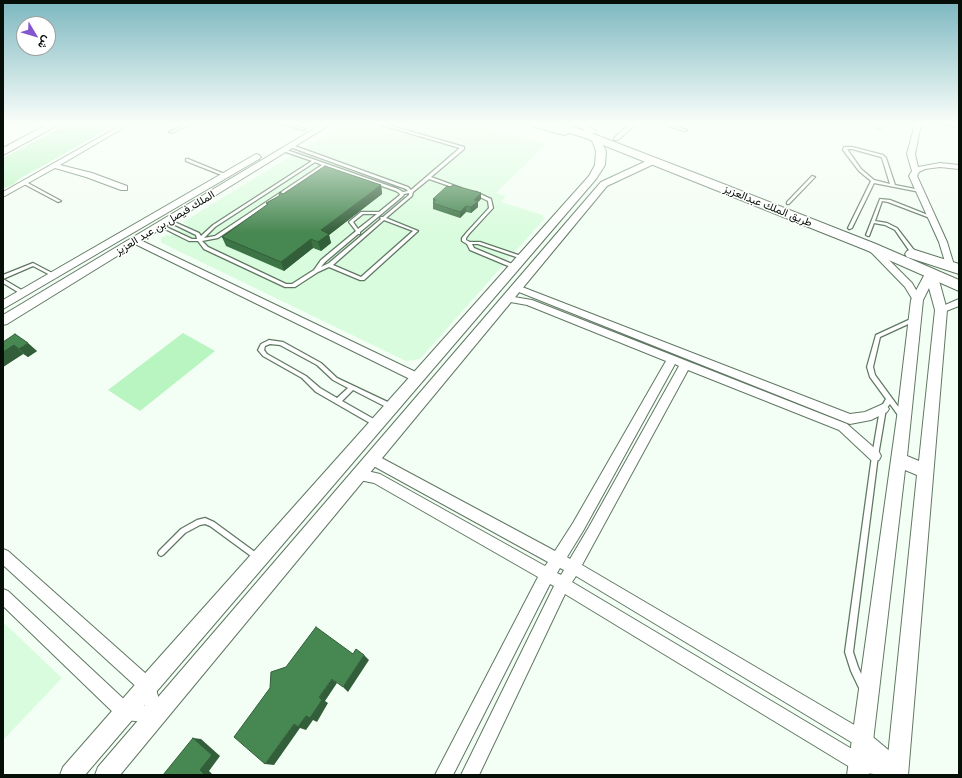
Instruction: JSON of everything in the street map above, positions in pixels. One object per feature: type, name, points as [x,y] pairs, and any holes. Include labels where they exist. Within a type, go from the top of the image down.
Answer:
[{"type":"highway","name":"طريق الملك عبدالعزيز","points":[[676,160],[717,175],[850,228],[870,241],[959,286]]},
{"type":"highway","name":"طريق الملك عبدالعزيز","points":[[653,161],[870,241],[956,266]]},
{"type":"street","points":[[3,195],[65,160]]},
{"type":"street","name":"الملك فيصل بن عبد العزيز","points":[[3,305],[250,160]]},
{"type":"street","name":"الملك فيصل بن عبد العزيز","points":[[3,321],[268,160]]},
{"type":"street","points":[[71,775],[147,686],[593,177],[600,165],[600,160]]},
{"type":"street","points":[[913,160],[916,171],[914,176],[920,191],[942,242],[956,266]]},
{"type":"street","points":[[106,775],[604,184],[653,161]]},
{"type":"street","points":[[916,171],[923,167],[940,165],[959,167]]},
{"type":"street","points":[[55,166],[89,175],[124,188]]},
{"type":"street","points":[[136,241],[418,378]]},
{"type":"street","points":[[870,241],[909,285],[917,300]]},
{"type":"street","points":[[858,769],[904,418],[917,300],[931,273]]},
{"type":"street","points":[[897,772],[941,310],[931,273]]},
{"type":"street","points":[[512,293],[529,302],[843,427],[875,456]]},
{"type":"street","points":[[512,293],[850,418],[867,417],[886,404]]},
{"type":"street","points":[[941,310],[959,302]]},
{"type":"street","points":[[444,775],[538,590],[678,362]]},
{"type":"street","points":[[470,775],[563,584],[594,532],[678,362]]},
{"type":"street","points":[[372,458],[557,560],[573,567],[862,739],[897,772]]},
{"type":"street","points":[[898,460],[925,471]]},
{"type":"street","points":[[359,475],[376,478],[548,575],[858,769],[897,772]]},
{"type":"street","points":[[3,556],[147,686],[156,715]]},
{"type":"street","points":[[3,596],[125,712],[156,715]]},
{"type":"lane","points":[[187,160],[225,175]]},
{"type":"lane","points":[[325,160],[407,188],[411,192]]},
{"type":"lane","points":[[165,224],[198,234],[199,240],[206,248],[285,285],[293,286],[329,265],[406,201],[411,195],[411,192],[448,160]]},
{"type":"lane","points":[[853,160],[860,170],[873,181],[920,191]]},
{"type":"lane","points":[[885,160],[893,186]]},
{"type":"lane","points":[[199,240],[214,226],[314,161],[402,193],[411,192]]},
{"type":"lane","points":[[165,224],[191,240],[216,237],[324,165]]},
{"type":"lane","points":[[347,173],[348,179]]},
{"type":"lane","points":[[428,177],[463,189]]},
{"type":"lane","points":[[788,203],[813,177]]},
{"type":"lane","points":[[353,180],[363,178]]},
{"type":"lane","points":[[850,228],[873,181]]},
{"type":"lane","points":[[24,183],[59,201]]},
{"type":"lane","points":[[470,191],[490,200],[491,208],[464,238],[464,241],[469,243],[478,243],[518,262]]},
{"type":"lane","points":[[316,272],[323,260],[402,195],[402,193]]},
{"type":"lane","points":[[280,194],[280,202]]},
{"type":"lane","points":[[870,241],[873,222],[881,200],[884,199],[932,217]]},
{"type":"lane","points":[[255,210],[269,209]]},
{"type":"lane","points":[[329,265],[362,279],[416,231],[384,219],[378,214],[362,213],[351,222],[357,232],[364,235]]},
{"type":"lane","points":[[873,222],[886,224],[896,229],[915,255]]},
{"type":"lane","points":[[469,243],[472,249],[518,262]]},
{"type":"lane","points":[[3,277],[33,264],[54,275]]},
{"type":"lane","points":[[3,281],[23,293]]},
{"type":"lane","points":[[904,418],[886,404],[872,376],[870,367],[878,336],[915,319]]},
{"type":"lane","points":[[378,424],[318,390],[304,377],[265,354],[261,350],[263,345],[269,342],[280,343],[319,364],[335,379],[392,407]]},
{"type":"lane","points":[[338,401],[352,388]]},
{"type":"lane","points":[[868,695],[854,668],[849,652],[875,456],[886,404]]},
{"type":"lane","points":[[161,553],[183,531],[199,522],[204,521],[212,524],[259,559]]},
{"type":"shaded area","points":[[284,160],[529,160],[496,193],[506,196],[501,202],[543,215],[544,219],[420,359],[406,361],[161,242],[161,238],[167,235],[170,236],[188,225],[183,222]]},
{"type":"shaded area","points":[[3,622],[62,678],[3,740]]},
{"type":"green space","points":[[3,160],[52,160],[19,179],[14,184],[3,189]]},
{"type":"green space","points":[[183,333],[215,351],[140,411],[108,390]]},
{"type":"building","points":[[325,166],[381,185],[321,230],[329,234],[318,242],[311,239],[281,262],[222,237],[268,204],[266,203],[279,196],[280,192],[283,194]]},
{"type":"building","points":[[453,185],[481,193],[474,200],[478,201],[471,207],[466,206],[460,212],[433,203],[436,200],[433,199],[447,186],[450,187]]},
{"type":"building","points":[[15,334],[28,343],[19,349],[14,345],[3,352],[3,342]]},
{"type":"building","points":[[316,627],[353,654],[356,649],[364,655],[343,687],[332,679],[319,697],[322,700],[310,718],[306,716],[298,727],[294,724],[265,764],[234,737],[270,688],[271,672],[286,667]]},
{"type":"building","points":[[193,738],[212,755],[200,770],[205,775],[163,775]]}]
